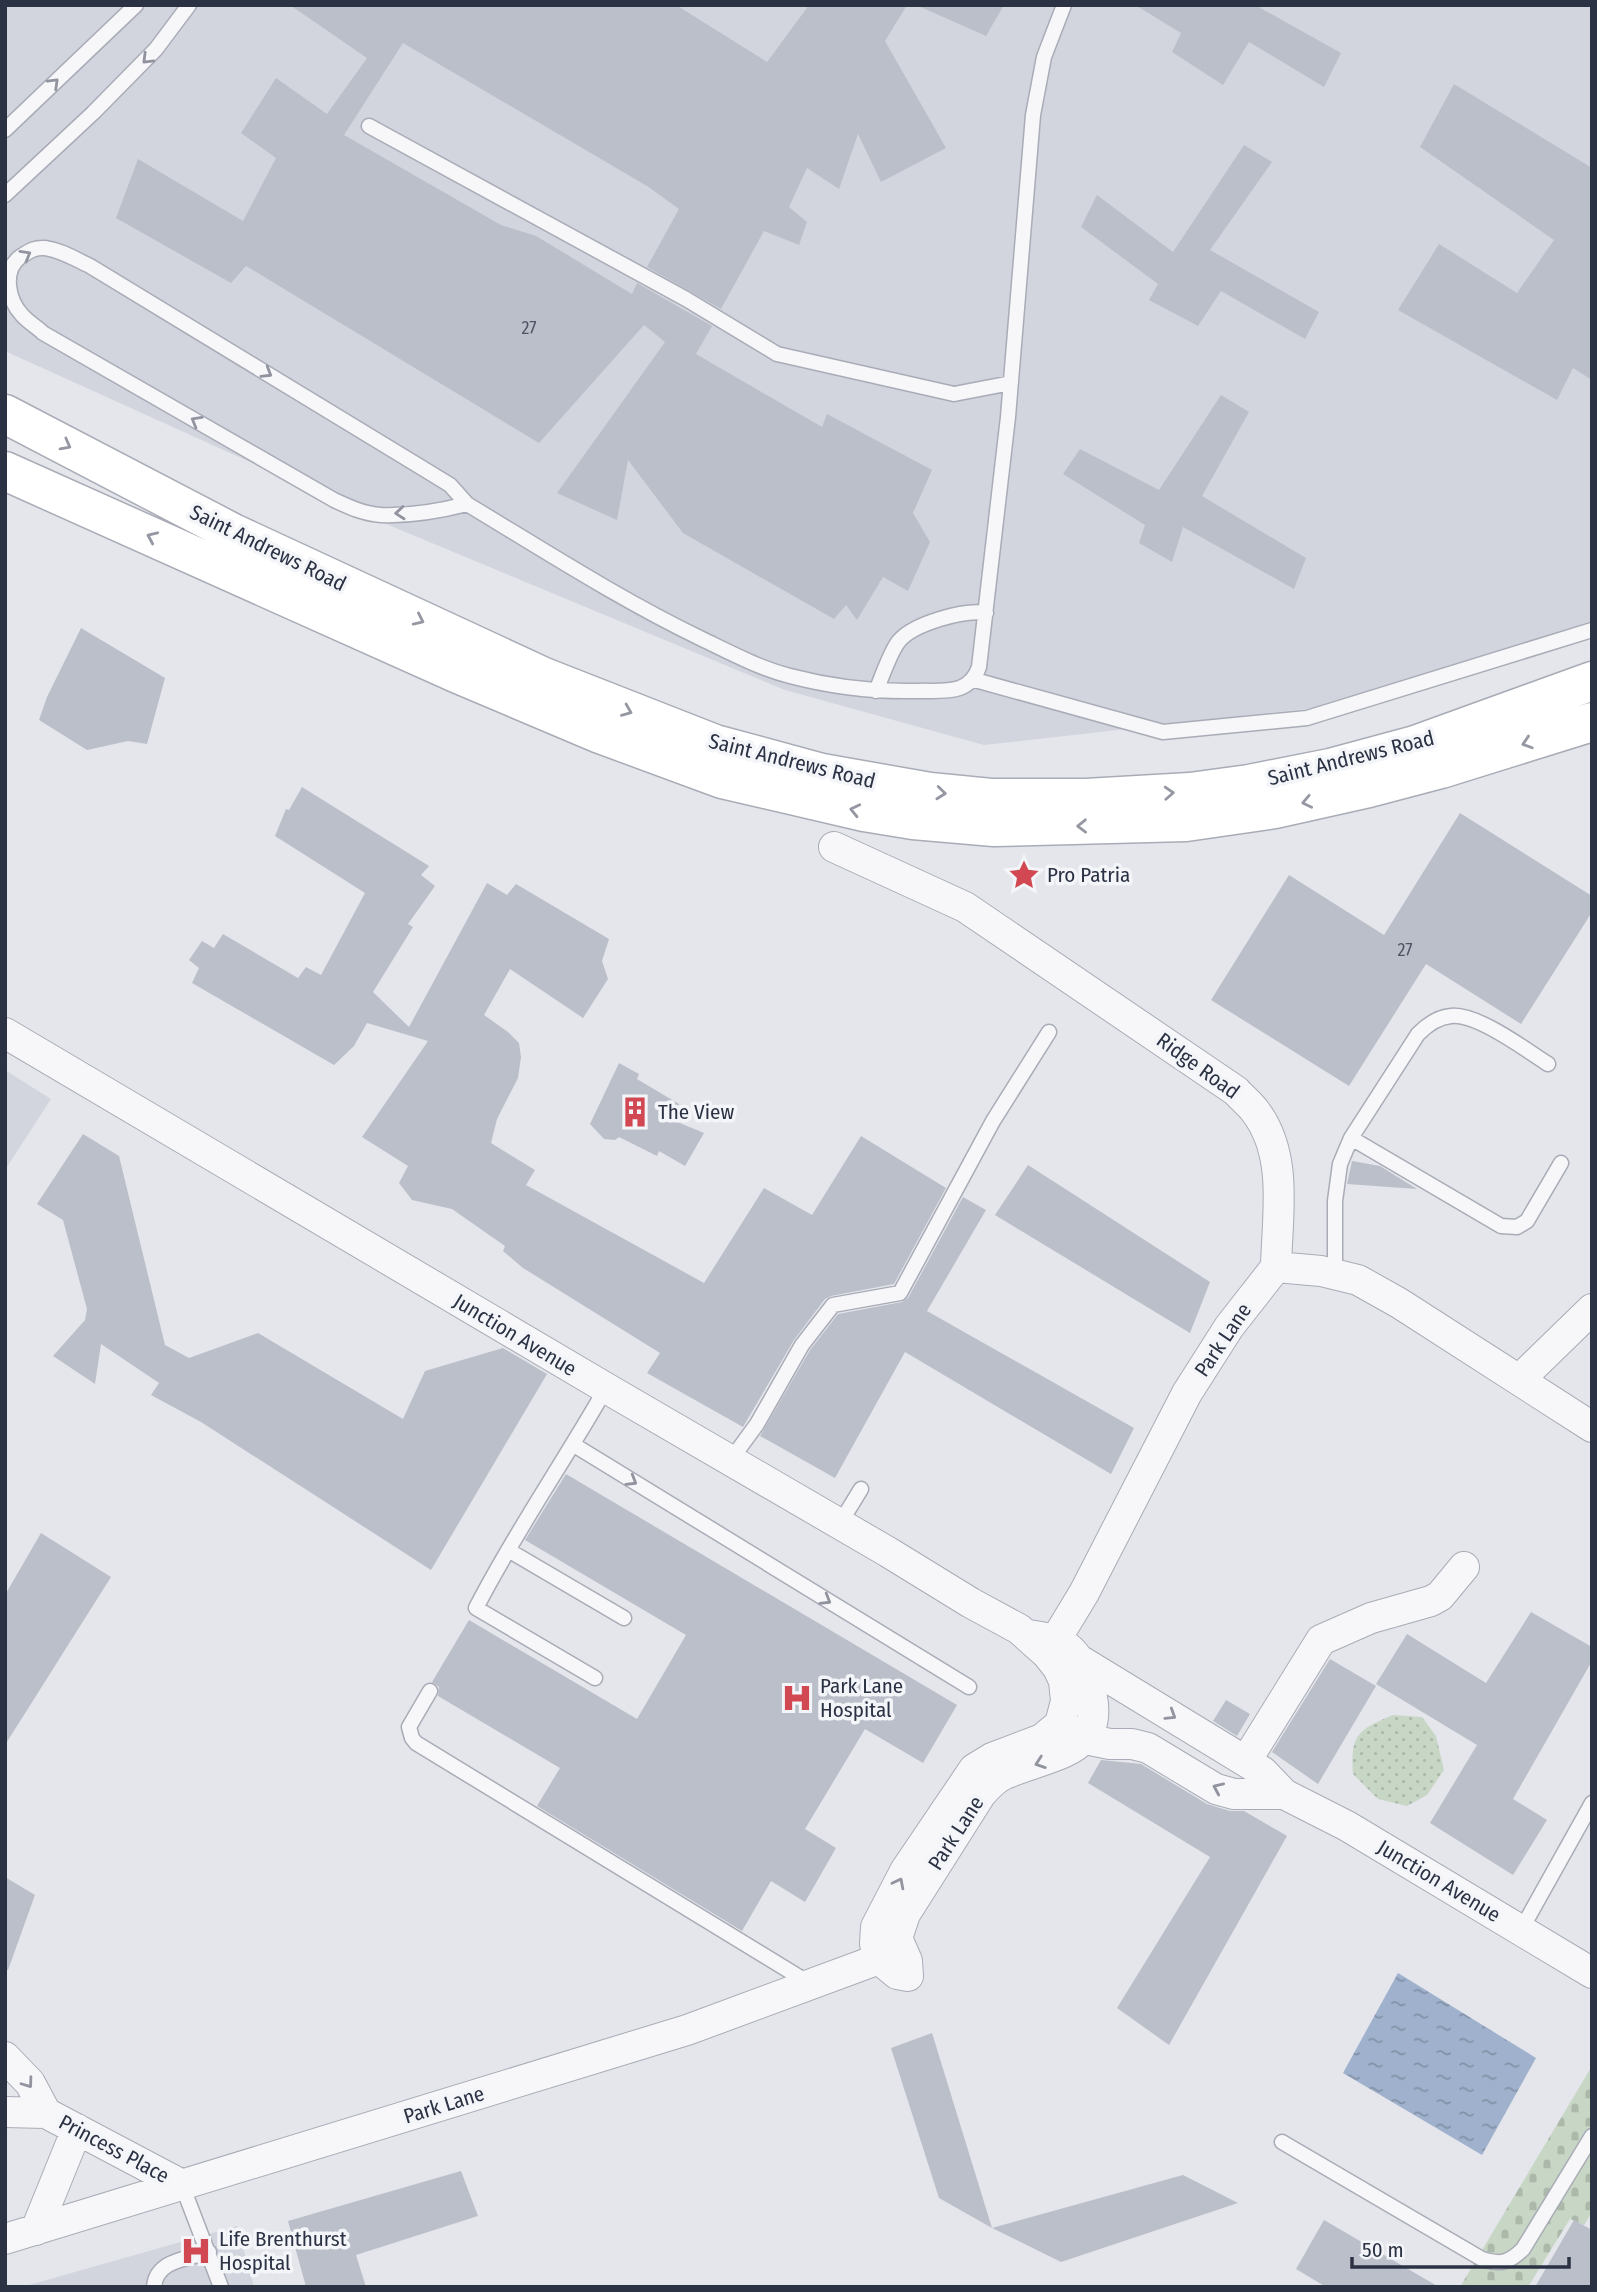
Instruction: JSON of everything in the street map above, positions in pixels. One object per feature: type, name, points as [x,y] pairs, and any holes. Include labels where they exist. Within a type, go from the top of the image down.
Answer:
[{"type":"main road","name":"Saint Andrews Road","points":[[5,414],[233,533],[544,677],[715,744],[822,773],[930,792],[991,798],[1086,798],[1190,792],[1249,784],[1330,768],[1415,745],[1592,681]]},
{"type":"main road","name":"Saint Andrews Road","points":[[5,471],[458,674],[600,734],[722,779],[864,812],[913,820],[994,827],[1186,822],[1275,809],[1369,788],[1587,725]]},
{"type":"street","name":"Ridge Road","points":[[834,847],[965,907],[1236,1091],[1256,1112],[1270,1139],[1279,1166],[1276,1267]]},
{"type":"street","name":"Junction Avenue","points":[[5,1032],[730,1461],[1043,1642]]},
{"type":"street","points":[[1276,1267],[1321,1270],[1358,1280],[1520,1379],[1592,1427]]},
{"type":"street","name":"Park Lane","points":[[1043,1642],[1084,1593],[1187,1393],[1229,1327],[1276,1267]]},
{"type":"street","points":[[1520,1379],[1592,1309]]},
{"type":"street","points":[[1246,1761],[1321,1640],[1371,1618],[1431,1601],[1440,1596],[1464,1567]]},
{"type":"street","points":[[1043,1642],[1081,1661],[1092,1705],[1092,1721],[1085,1739]]},
{"type":"street","points":[[1043,1642],[1064,1681],[1066,1701],[1060,1724]]},
{"type":"street","name":"Junction Avenue","points":[[1081,1661],[1263,1772],[1284,1794],[1347,1826],[1592,1973]]},
{"type":"street","name":"Park Lane","points":[[1060,1724],[1042,1739],[992,1758],[974,1769],[905,1871],[876,1927],[875,1944],[879,1959],[897,1975],[908,1976],[907,1961],[897,1938],[905,1914],[986,1788],[1003,1774],[1062,1755],[1085,1739]]},
{"type":"street","name":"Junction Avenue","points":[[1060,1724],[1085,1739],[1147,1748],[1216,1789],[1234,1794],[1284,1794]]},
{"type":"street","name":"Park Lane","points":[[5,2239],[664,2038],[879,1959]]},
{"type":"street","name":"Princess Place","points":[[5,2057],[30,2083],[46,2113]]},
{"type":"street","name":"Princess Place","points":[[5,2112],[46,2113],[182,2185]]},
{"type":"street","points":[[36,2230],[77,2129]]},
{"type":"lane","points":[[5,130],[136,5]]},
{"type":"lane","points":[[5,195],[93,113],[156,49],[189,5]]},
{"type":"lane","points":[[467,504],[443,510],[380,515],[357,510],[334,500],[43,332],[22,316],[13,301],[9,274],[14,262],[30,250],[42,248],[61,252],[90,266],[450,485],[467,504],[647,612],[753,664],[822,684],[876,691],[952,690],[975,680],[979,667],[1011,383],[1033,115],[1044,57],[1063,5]]},
{"type":"lane","points":[[369,126],[686,299],[777,354],[954,394],[1011,383]]},
{"type":"lane","points":[[876,691],[899,641],[934,619],[976,611],[986,613]]},
{"type":"lane","points":[[975,680],[1163,732],[1307,718],[1592,630]]},
{"type":"lane","points":[[1335,1274],[1335,1201],[1339,1164],[1351,1138],[1418,1034],[1434,1021],[1451,1016],[1465,1017],[1492,1029],[1548,1064]]},
{"type":"lane","points":[[730,1461],[757,1424],[802,1345],[833,1305],[900,1293],[993,1121],[1049,1032]]},
{"type":"lane","points":[[1351,1138],[1501,1227],[1517,1227],[1527,1221],[1561,1163]]},
{"type":"lane","points":[[595,1678],[473,1614],[508,1550],[606,1388]]},
{"type":"lane","points":[[573,1446],[969,1687]]},
{"type":"lane","points":[[839,1525],[861,1489]]},
{"type":"lane","points":[[508,1550],[624,1618]]},
{"type":"lane","points":[[430,1691],[409,1727],[416,1743],[811,1984]]},
{"type":"lane","points":[[1521,1930],[1592,1803]]},
{"type":"lane","points":[[1282,2142],[1482,2259],[1497,2264],[1512,2260],[1523,2249],[1592,2136]]},
{"type":"lane","points":[[182,2185],[221,2287]]},
{"type":"lane","points":[[153,2287],[155,2276],[163,2266],[209,2252]]},
{"type":"shaded area","points":[[5,5],[1592,5],[1592,630],[1322,707],[984,745],[785,690],[391,526],[5,351]]},
{"type":"shaded area","points":[[5,1070],[51,1099],[5,1170]]},
{"type":"shaded area","name":"Life Brenthurst Hospital","points":[[237,2226],[254,2287],[22,2287]]},
{"type":"green space","points":[[1393,1715],[1422,1717],[1436,1736],[1444,1770],[1427,1795],[1407,1806],[1378,1799],[1353,1774],[1353,1750],[1359,1735]]},
{"type":"green space","points":[[1592,2066],[1592,2212],[1584,2225],[1570,2219],[1528,2287],[1460,2287]]},
{"type":"water","points":[[1398,1973],[1536,2058],[1482,2155],[1343,2073]]},
{"type":"building","points":[[290,5],[676,5],[767,62],[809,5],[907,5],[885,41],[946,148],[881,182],[858,134],[839,189],[807,168],[789,207],[807,222],[799,245],[764,231],[721,309],[647,267],[679,209],[647,186],[403,43],[344,135],[501,225],[536,236],[632,294],[637,283],[712,326],[696,354],[822,427],[827,414],[932,470],[913,513],[930,542],[908,591],[883,577],[857,620],[846,605],[834,619],[683,533],[628,460],[617,520],[557,493],[665,342],[644,325],[539,443],[246,266],[231,283],[116,218],[138,159],[243,221],[276,158],[241,133],[276,78],[327,114],[367,58]]},
{"type":"building","points":[[916,5],[1004,5],[986,36]]},
{"type":"building","points":[[1135,5],[1255,5],[1341,53],[1324,87],[1249,42],[1223,85],[1172,52],[1181,33]]},
{"type":"building","points":[[1454,84],[1592,168],[1592,380],[1573,368],[1557,400],[1398,310],[1439,244],[1517,293],[1554,240],[1420,147]]},
{"type":"building","points":[[1244,145],[1272,162],[1210,250],[1319,312],[1305,339],[1221,291],[1198,326],[1149,300],[1158,284],[1081,227],[1097,195],[1173,252]]},
{"type":"building","points":[[1221,395],[1249,412],[1202,496],[1306,558],[1294,589],[1183,527],[1172,562],[1139,543],[1145,525],[1063,474],[1080,449],[1159,490]]},
{"type":"building","points":[[81,628],[165,678],[147,744],[128,741],[87,750],[39,720],[47,697]]},
{"type":"building","points":[[302,787],[429,866],[421,875],[435,886],[408,924],[413,927],[373,992],[409,1027],[487,883],[507,895],[516,884],[609,939],[602,961],[608,979],[583,1018],[510,969],[484,1015],[519,1043],[521,1057],[518,1078],[497,1119],[491,1143],[535,1170],[526,1185],[704,1283],[764,1188],[812,1215],[861,1136],[946,1188],[894,1284],[825,1299],[794,1340],[743,1427],[647,1373],[660,1353],[523,1268],[503,1251],[505,1246],[452,1209],[412,1200],[399,1183],[408,1166],[362,1137],[428,1041],[367,1023],[354,1046],[334,1065],[192,983],[199,968],[189,960],[202,941],[214,948],[223,934],[298,978],[306,967],[321,975],[365,893],[275,836],[286,809],[289,810]]},
{"type":"building","points":[[1460,813],[1592,896],[1592,912],[1521,1024],[1426,964],[1349,1086],[1211,1000],[1289,875],[1384,935]]},
{"type":"building","name":"The View","points":[[619,1063],[639,1074],[637,1079],[679,1104],[670,1119],[704,1133],[685,1166],[659,1151],[657,1156],[619,1137],[615,1140],[604,1139],[590,1124]]},
{"type":"building","points":[[83,1134],[119,1156],[165,1345],[189,1358],[258,1333],[403,1419],[425,1371],[503,1348],[547,1374],[431,1570],[201,1422],[151,1395],[159,1383],[101,1344],[95,1384],[53,1356],[85,1320],[87,1309],[63,1220],[37,1204]]},
{"type":"building","points":[[1352,1161],[1380,1166],[1417,1189],[1347,1184]]},
{"type":"building","points":[[1028,1165],[1210,1282],[1190,1333],[995,1215]]},
{"type":"building","points":[[963,1197],[986,1210],[927,1311],[1134,1428],[1111,1474],[905,1352],[835,1478],[760,1436],[810,1350],[838,1314],[902,1302],[908,1298]]},
{"type":"building","name":"Park Lane Hospital","points":[[566,1474],[957,1705],[923,1763],[865,1729],[805,1829],[836,1848],[805,1902],[771,1881],[742,1931],[537,1806],[560,1768],[438,1696],[439,1687],[432,1682],[469,1620],[637,1719],[686,1635],[525,1540]]},
{"type":"building","points":[[41,1533],[111,1577],[5,1745],[5,1595]]},
{"type":"building","points":[[1531,1612],[1592,1647],[1592,1661],[1513,1799],[1547,1820],[1513,1875],[1430,1823],[1477,1745],[1376,1684],[1407,1634],[1486,1683]]},
{"type":"building","points":[[1330,1659],[1376,1686],[1318,1784],[1272,1752]]},
{"type":"building","points":[[1226,1700],[1250,1714],[1237,1736],[1213,1721]]},
{"type":"building","points":[[1101,1760],[1141,1764],[1207,1804],[1230,1811],[1244,1811],[1287,1836],[1169,2045],[1117,2008],[1210,1857],[1088,1783]]},
{"type":"building","points":[[5,1877],[35,1895],[8,1970],[5,1969]]},
{"type":"building","points":[[932,2033],[992,2228],[939,2198],[891,2048]]},
{"type":"building","points":[[461,2171],[478,2216],[356,2255],[366,2287],[306,2287],[288,2221]]},
{"type":"building","points":[[1183,2175],[1238,2203],[1061,2262],[992,2228]]},
{"type":"building","points":[[1324,2220],[1439,2287],[1326,2287],[1296,2269]]},
{"type":"building","points":[[1574,2220],[1592,2230],[1592,2287],[1535,2287]]},
{"type":"place","name":"Pro Patria","points":[[1024,875]]},
{"type":"place","name":"The View","points":[[635,1112]]},
{"type":"place","name":"Park Lane Hospital","points":[[797,1698]]},
{"type":"place","name":"Life Brenthurst Hospital","points":[[196,2251]]}]
